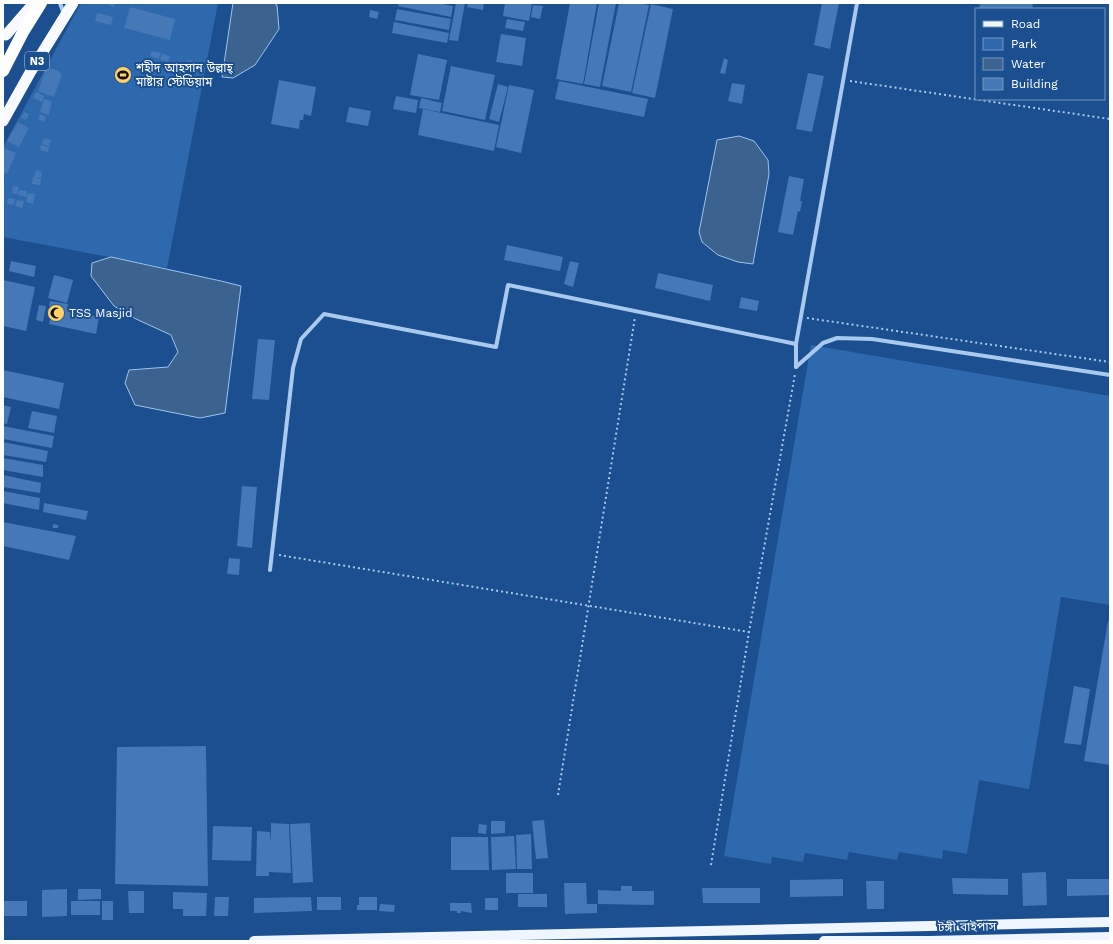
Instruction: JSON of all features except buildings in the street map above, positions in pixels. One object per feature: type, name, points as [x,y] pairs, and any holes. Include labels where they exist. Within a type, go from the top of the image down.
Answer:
[{"type":"highway","points":[[4,37],[24,3]]},
{"type":"highway","points":[[4,37],[34,3]]},
{"type":"highway","points":[[3,71],[23,32],[41,3]]},
{"type":"highway","name":"N3","points":[[3,121],[31,71],[73,3]]},
{"type":"main road","points":[[254,941],[1110,922]]},
{"type":"main road","name":"টঙ্গী বাইপাস","points":[[824,941],[937,941],[1110,937]]},
{"type":"street","points":[[60,3],[65,16]]},
{"type":"street","points":[[796,367],[796,344],[800,317],[857,3]]},
{"type":"street","points":[[270,570],[293,368],[301,339],[324,314],[496,347],[508,285],[796,344]]},
{"type":"street","points":[[796,367],[823,343],[838,338],[872,339],[1110,375]]},
{"type":"path","points":[[843,80],[975,99]]},
{"type":"path","points":[[980,100],[1110,119]]},
{"type":"path","points":[[558,795],[636,312]]},
{"type":"path","points":[[800,317],[1110,362]]},
{"type":"path","points":[[711,865],[749,632],[796,367]]},
{"type":"path","points":[[274,555],[749,632]]},
{"type":"green space","name":"শহীদ আহসান উল্লাহ্‌ মাষ্টার স্টেডিয়াম","points":[[81,3],[218,3],[167,268],[3,237],[3,147]]},
{"type":"green space","points":[[811,345],[1110,396],[1110,605],[1061,597],[1029,789],[979,780],[967,854],[943,850],[942,859],[899,852],[897,860],[849,852],[847,860],[805,853],[803,862],[772,857],[771,864],[724,856]]},
{"type":"water","points":[[233,3],[274,3],[277,5],[279,29],[255,65],[233,78],[222,77]]},
{"type":"water","points":[[739,136],[754,141],[768,160],[769,174],[753,264],[738,262],[718,255],[702,242],[699,232],[717,140]]},
{"type":"water","points":[[111,257],[241,286],[225,413],[200,418],[135,405],[125,383],[129,370],[168,367],[178,352],[171,335],[136,319],[114,306],[91,276],[92,263]]},
{"type":"place","name":"শহীদ আহসান উল্লাহ্‌ মাষ্টার স্টেডিয়াম","points":[[123,75]]},
{"type":"place","name":"TSS Masjid","points":[[56,313]]}]
